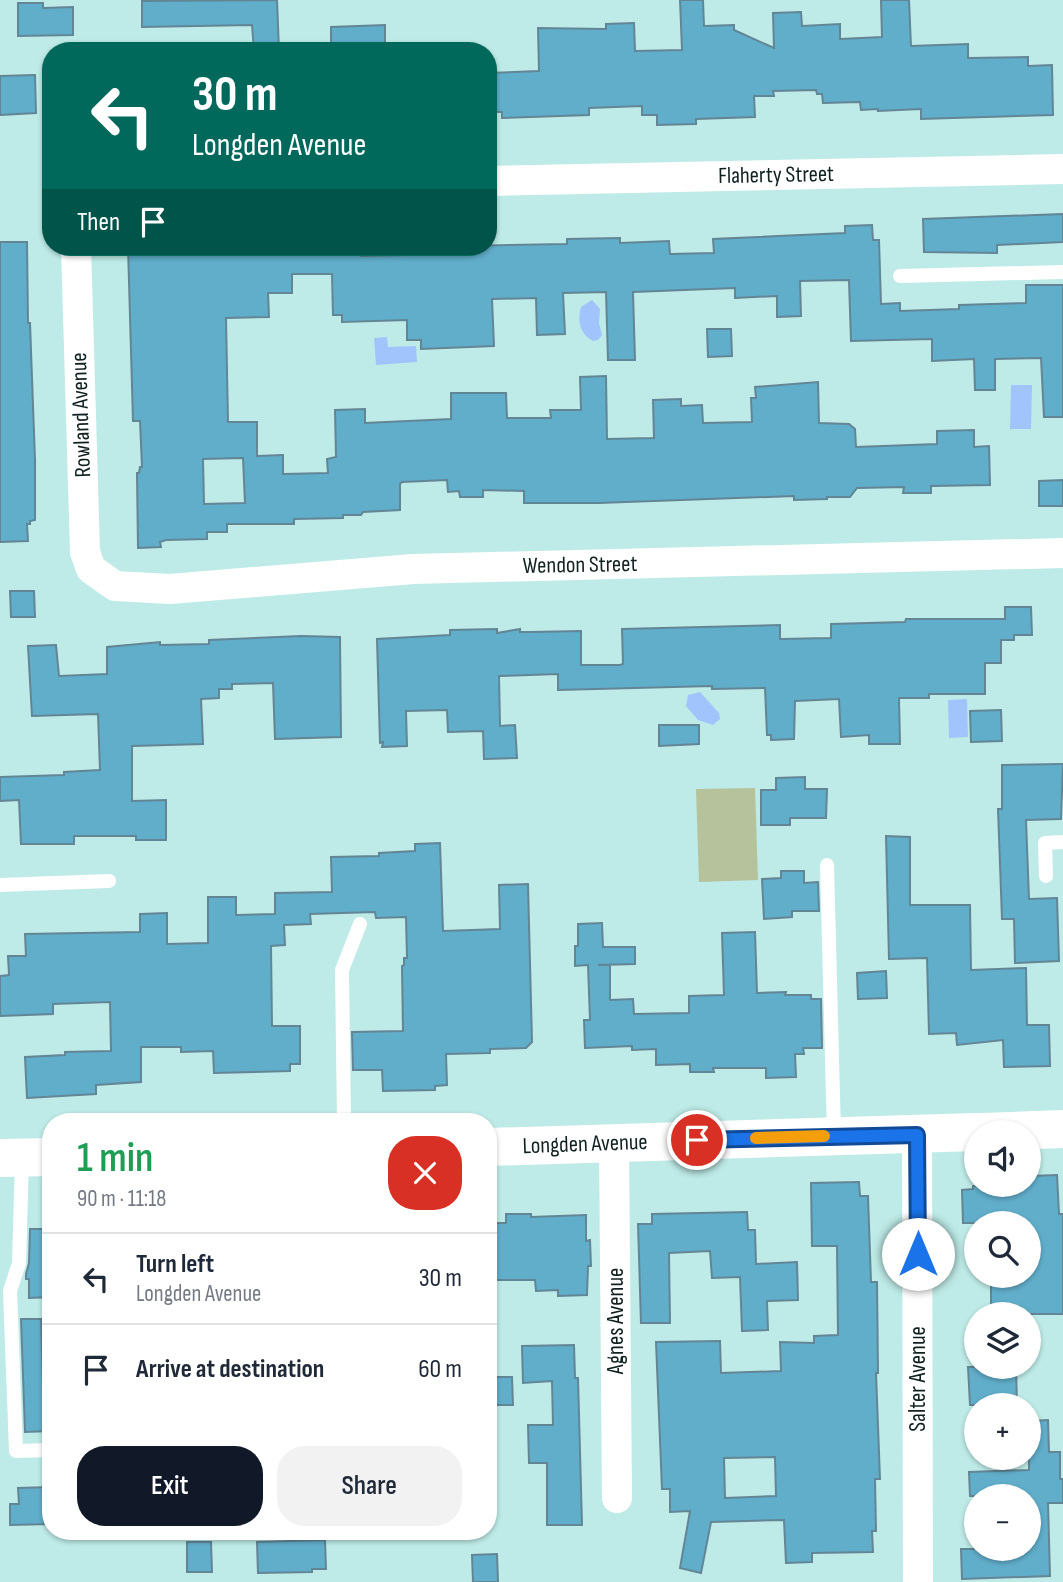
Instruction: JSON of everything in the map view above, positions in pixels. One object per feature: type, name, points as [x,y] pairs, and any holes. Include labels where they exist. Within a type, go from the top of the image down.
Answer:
[{"type":"street","name":"Flaherty Street","points":[[497,181],[1063,169]]},
{"type":"street","name":"Rowland Avenue","points":[[76,256],[85,552],[91,569],[101,577]]},
{"type":"street","name":"Wendon Street","points":[[101,577],[115,586],[170,589],[413,569],[1063,553]]},
{"type":"street","points":[[1041,1130],[1063,1129]]},
{"type":"street","name":"Longden Avenue","points":[[497,1147],[964,1133]]},
{"type":"street","name":"Salter Avenue","points":[[917,1135],[918,1582]]},
{"type":"street","name":"Agnes Avenue","points":[[614,1143],[617,1498]]},
{"type":"lane","points":[[900,276],[1063,272]]},
{"type":"lane","points":[[1046,876],[1045,842],[1063,842]]},
{"type":"lane","points":[[827,865],[834,1136]]},
{"type":"lane","points":[[0,885],[109,881]]},
{"type":"lane","points":[[344,1113],[342,970],[360,924]]},
{"type":"lane","points":[[24,1158],[19,1263],[10,1291],[16,1451],[42,1450]]},
{"type":"green space","points":[[755,788],[758,880],[699,882],[696,789]]},
{"type":"water","points":[[592,300],[600,309],[602,335],[593,341],[582,331],[579,317],[581,307]]},
{"type":"water","points":[[387,337],[388,347],[416,346],[417,362],[376,365],[374,338]]},
{"type":"water","points":[[1011,385],[1032,385],[1031,429],[1010,429]]},
{"type":"water","points":[[700,692],[719,713],[720,719],[713,725],[698,720],[686,706],[688,695]]},
{"type":"water","points":[[967,699],[968,737],[949,738],[948,700]]},
{"type":"building","points":[[277,0],[279,42],[253,42],[252,25],[142,27],[142,1]]},
{"type":"building","points":[[680,0],[703,0],[704,26],[734,25],[734,30],[774,48],[773,13],[801,12],[802,26],[840,24],[840,39],[882,37],[881,0],[909,0],[911,46],[968,44],[968,58],[1028,57],[1028,66],[1052,65],[1053,115],[921,119],[921,109],[861,110],[860,102],[823,103],[822,94],[817,94],[816,90],[773,91],[774,96],[754,96],[755,117],[696,119],[696,124],[657,125],[657,115],[642,115],[642,106],[589,108],[589,115],[502,118],[502,112],[497,112],[497,73],[539,71],[538,28],[606,29],[606,24],[634,23],[635,51],[682,50]]},
{"type":"building","points":[[18,3],[43,3],[43,8],[73,7],[73,35],[18,36]]},
{"type":"building","points":[[385,25],[385,42],[331,42],[331,27]]},
{"type":"building","points":[[35,75],[36,113],[0,115],[0,76]]},
{"type":"building","points":[[1063,214],[1063,242],[997,245],[997,253],[924,252],[923,219]]},
{"type":"building","points":[[872,225],[873,240],[879,240],[881,304],[900,303],[900,311],[959,309],[959,305],[1026,303],[1026,285],[1063,285],[1063,417],[1044,417],[1041,358],[995,359],[995,390],[975,390],[974,359],[932,361],[932,339],[851,341],[849,280],[800,281],[801,316],[777,317],[777,296],[735,298],[735,288],[633,292],[635,360],[608,360],[606,292],[563,293],[565,334],[537,335],[536,298],[492,299],[494,346],[421,349],[421,340],[407,340],[407,320],[342,322],[342,315],[333,315],[332,274],[292,274],[292,293],[268,293],[269,317],[226,318],[228,422],[257,422],[257,456],[283,455],[283,474],[328,473],[327,459],[336,457],[335,410],[365,409],[365,423],[451,419],[451,393],[506,393],[507,418],[551,418],[550,410],[581,410],[580,377],[606,376],[607,439],[654,438],[653,400],[681,399],[681,406],[702,405],[703,423],[752,422],[751,398],[756,398],[755,387],[818,382],[819,423],[849,424],[855,429],[856,447],[937,444],[937,431],[974,430],[974,447],[989,446],[990,485],[931,486],[931,493],[903,493],[904,487],[857,488],[850,497],[827,499],[794,500],[794,496],[524,503],[524,491],[483,490],[483,497],[460,497],[459,491],[448,492],[447,480],[402,482],[400,510],[363,512],[361,515],[343,515],[343,518],[294,519],[294,524],[227,524],[227,532],[207,532],[207,539],[166,540],[160,542],[161,547],[138,548],[137,473],[142,467],[140,421],[133,421],[128,256],[497,256],[497,245],[567,244],[567,239],[620,238],[620,243],[669,241],[670,254],[714,253],[713,239],[845,233],[845,226]],"holes":[[[243,458],[245,503],[204,504],[203,459]]]},
{"type":"building","points":[[0,242],[27,242],[35,460],[35,520],[27,524],[28,541],[0,542]]},
{"type":"building","points":[[707,329],[731,329],[732,356],[708,357]]},
{"type":"building","points":[[1063,480],[1063,506],[1039,506],[1039,481]]},
{"type":"building","points":[[10,591],[34,591],[35,617],[11,617]]},
{"type":"building","points":[[1005,607],[1031,607],[1032,635],[1014,635],[1014,640],[1001,640],[1001,663],[985,663],[985,694],[929,694],[929,698],[899,698],[900,744],[869,744],[869,735],[841,737],[839,699],[795,701],[794,739],[771,740],[771,735],[767,735],[765,688],[712,689],[712,686],[558,690],[558,674],[499,676],[500,726],[515,725],[517,758],[484,759],[483,731],[448,732],[447,710],[406,711],[407,746],[382,747],[383,742],[380,743],[377,639],[450,635],[450,630],[497,629],[497,633],[520,629],[520,632],[581,631],[581,665],[620,665],[623,664],[622,629],[780,625],[780,639],[831,638],[831,624],[905,622],[906,619],[1005,619]]},
{"type":"building","points":[[340,637],[341,737],[275,739],[273,683],[232,684],[232,689],[219,689],[219,698],[201,699],[203,744],[132,746],[132,801],[166,800],[166,840],[136,840],[136,836],[74,836],[74,844],[21,844],[19,800],[0,801],[0,777],[64,775],[64,772],[100,770],[98,714],[32,716],[28,646],[56,645],[59,676],[107,674],[107,647],[160,642],[160,645],[209,644],[209,640]]},
{"type":"building","points":[[1001,710],[1002,741],[971,742],[970,711]]},
{"type":"building","points":[[659,725],[699,725],[699,744],[659,746]]},
{"type":"building","points":[[1063,764],[1061,819],[1026,820],[1029,899],[1057,898],[1059,961],[1015,963],[1014,919],[1002,919],[998,809],[1002,809],[1002,765]]},
{"type":"building","points":[[805,777],[805,789],[827,789],[826,818],[790,818],[790,825],[761,825],[761,790],[776,790],[776,778]]},
{"type":"building","points":[[886,836],[910,837],[910,905],[970,905],[971,970],[1026,968],[1027,1025],[1049,1025],[1050,1066],[1004,1067],[1003,1040],[957,1045],[956,1033],[929,1034],[927,958],[889,959]]},
{"type":"building","points":[[440,843],[443,931],[500,929],[499,885],[528,884],[532,1042],[526,1048],[490,1049],[490,1053],[446,1054],[447,1085],[435,1086],[435,1090],[383,1091],[382,1070],[353,1070],[352,1032],[403,1031],[402,966],[404,958],[407,958],[406,917],[376,918],[375,912],[310,914],[311,924],[284,925],[285,945],[271,946],[272,1026],[300,1026],[300,1064],[290,1064],[290,1071],[214,1073],[213,1051],[181,1052],[181,1047],[141,1047],[141,1082],[96,1085],[96,1094],[27,1098],[25,1057],[65,1055],[65,1052],[111,1051],[110,1002],[53,1004],[53,1014],[0,1016],[0,976],[9,975],[8,956],[26,956],[25,934],[140,932],[140,914],[167,913],[167,944],[208,943],[208,897],[236,897],[236,915],[275,914],[275,893],[332,892],[331,857],[379,856],[379,853],[415,851],[415,844]]},
{"type":"building","points":[[781,871],[804,871],[804,883],[818,882],[819,911],[792,911],[792,917],[764,919],[762,879],[781,878]]},
{"type":"building","points":[[602,923],[603,947],[635,947],[635,964],[598,965],[610,965],[610,1000],[633,999],[634,1014],[689,1013],[689,996],[724,995],[722,933],[755,932],[757,993],[786,992],[785,995],[811,995],[811,999],[821,999],[822,1048],[803,1048],[804,1054],[795,1054],[796,1077],[766,1078],[766,1068],[713,1068],[714,1072],[690,1072],[690,1064],[656,1065],[656,1049],[632,1050],[632,1046],[585,1048],[584,1020],[590,1020],[588,965],[575,966],[575,946],[578,946],[578,924]]},
{"type":"building","points":[[886,971],[887,998],[858,999],[857,973]]},
{"type":"building","points":[[1057,1175],[1059,1214],[1063,1214],[1063,1314],[1041,1314],[1041,1302],[991,1302],[991,1288],[1041,1288],[1041,1211],[964,1211],[963,1223],[962,1190],[964,1197],[1041,1197],[1041,1176]]},
{"type":"building","points":[[859,1182],[860,1196],[868,1196],[871,1282],[877,1282],[876,1373],[880,1479],[875,1479],[876,1531],[872,1531],[873,1552],[812,1553],[812,1562],[786,1563],[784,1520],[711,1522],[701,1573],[680,1568],[690,1511],[670,1512],[670,1489],[662,1489],[656,1342],[720,1341],[721,1373],[781,1371],[780,1342],[814,1343],[814,1336],[838,1335],[837,1246],[812,1246],[811,1183]],"holes":[[[775,1457],[776,1496],[725,1498],[724,1458]]]},
{"type":"building","points":[[747,1212],[748,1230],[755,1230],[756,1264],[797,1262],[798,1300],[767,1301],[768,1330],[742,1331],[740,1277],[712,1278],[710,1251],[669,1253],[670,1323],[641,1323],[638,1224],[652,1224],[652,1214]]},
{"type":"building","points":[[506,1214],[531,1214],[531,1217],[586,1215],[586,1241],[590,1240],[591,1266],[588,1266],[587,1295],[558,1296],[558,1290],[536,1291],[535,1280],[497,1280],[497,1223],[506,1223]]},
{"type":"building","points":[[30,1229],[42,1229],[42,1297],[29,1298],[29,1279],[26,1279],[26,1274]]},
{"type":"building","points":[[21,1319],[41,1319],[42,1431],[25,1432]]},
{"type":"building","points":[[574,1345],[575,1378],[578,1378],[582,1525],[547,1525],[547,1463],[529,1463],[528,1425],[553,1425],[552,1381],[523,1383],[522,1346]]},
{"type":"building","points":[[497,1377],[512,1377],[513,1405],[497,1405]]},
{"type":"building","points":[[969,1379],[1016,1379],[1017,1393],[969,1393]]},
{"type":"building","points":[[1041,1420],[1048,1420],[1049,1452],[1060,1452],[1060,1479],[1063,1479],[1063,1503],[1048,1503],[1050,1576],[962,1579],[961,1549],[964,1549],[964,1561],[1041,1561],[1041,1484],[970,1484],[969,1472],[1041,1470]]},
{"type":"building","points":[[42,1487],[42,1524],[10,1525],[10,1504],[19,1504],[18,1488]]},
{"type":"building","points":[[325,1540],[326,1569],[312,1569],[312,1572],[258,1573],[257,1542]]},
{"type":"building","points":[[187,1542],[211,1542],[212,1572],[187,1572]]},
{"type":"building","points":[[497,1554],[498,1582],[473,1582],[472,1555]]},
{"type":"slow traffic","points":[[756,1138],[824,1136]]},
{"type":"route","points":[[697,1140],[917,1135],[918,1254]]}]
